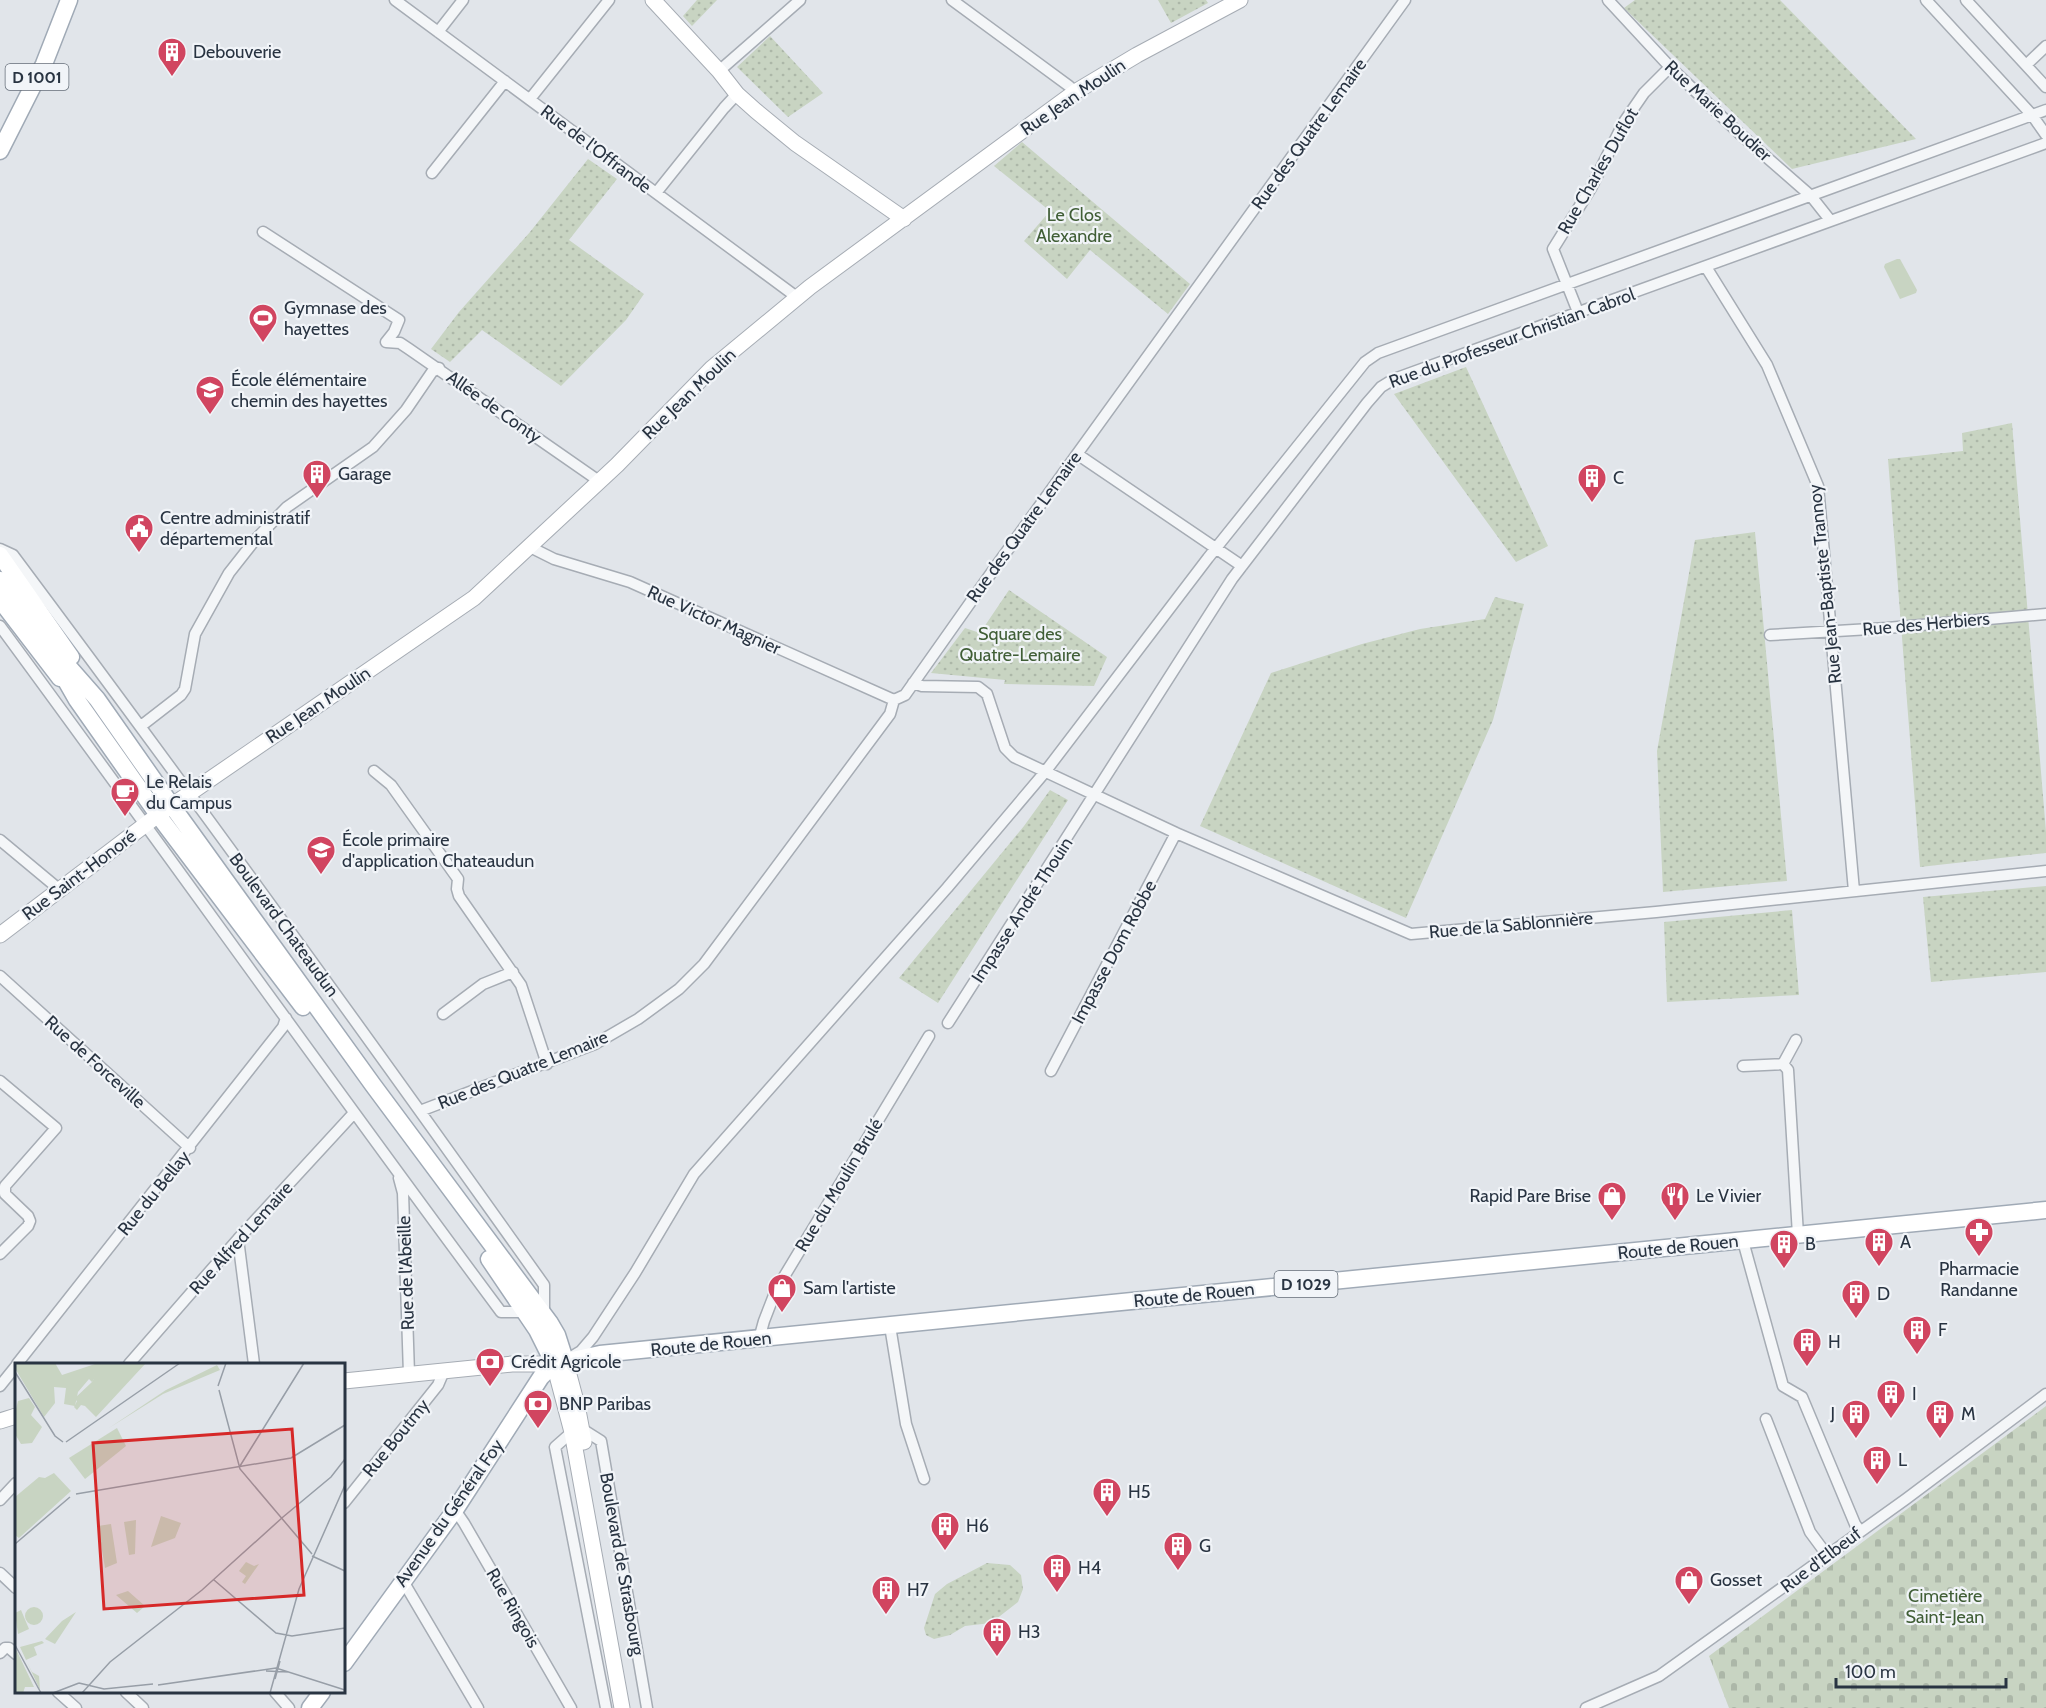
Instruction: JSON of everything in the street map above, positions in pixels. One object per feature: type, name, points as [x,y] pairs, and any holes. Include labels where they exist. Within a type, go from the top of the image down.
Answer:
[{"type":"main road","name":"D 1001","points":[[0,129],[59,0]]},
{"type":"main road","name":"D 1001","points":[[0,151],[44,64],[69,0]]},
{"type":"main road","points":[[652,0],[719,71],[737,94],[795,142],[904,219]]},
{"type":"main road","name":"Rue Jean Moulin","points":[[159,815],[474,598],[599,481],[712,368],[798,298],[1075,92],[1137,55],[1240,0]]},
{"type":"main road","points":[[0,555],[47,633]]},
{"type":"main road","name":"Boulevard Chateaudun","points":[[0,580],[47,633],[97,699],[159,815],[374,1085],[544,1314],[557,1335],[560,1362]]},
{"type":"main road","points":[[0,600],[78,700]]},
{"type":"main road","name":"Boulevard Chateaudun","points":[[47,633],[78,700],[159,815],[473,1236],[560,1362]]},
{"type":"main road","name":"Rue Saint-Honoré","points":[[0,935],[159,815]]},
{"type":"main road","name":"Route de Rouen","points":[[345,1381],[512,1364],[560,1362],[600,1354],[2046,1210]]},
{"type":"main road","name":"Boulevard de Strasbourg","points":[[560,1362],[577,1431],[631,1708]]},
{"type":"main road","name":"Avenue du Général Foy","points":[[345,1662],[455,1509],[530,1392],[541,1377],[560,1362]]},
{"type":"main road","points":[[0,1421],[15,1416]]},
{"type":"main road","name":"Boulevard de Strasbourg","points":[[577,1431],[622,1708]]},
{"type":"main road","points":[[310,1708],[321,1693]]},
{"type":"street","name":"Rue de l'Offrande","points":[[395,0],[798,298]]},
{"type":"street","points":[[438,32],[463,0]]},
{"type":"street","points":[[530,99],[609,0]]},
{"type":"street","points":[[719,71],[800,0]]},
{"type":"street","points":[[952,0],[1075,92]]},
{"type":"street","name":"Rue des Quatre Lemaire","points":[[420,1111],[595,1044],[638,1019],[679,989],[704,964],[890,714],[894,700],[905,695],[1405,0]]},
{"type":"street","points":[[1926,0],[2032,115],[2046,135]]},
{"type":"street","points":[[1966,0],[2046,87]]},
{"type":"street","name":"Rue Marie Boudier","points":[[1612,1],[1670,67],[1740,134],[1811,196],[1830,220]]},
{"type":"street","points":[[2026,65],[2046,46]]},
{"type":"street","name":"Rue Charles Duflot","points":[[1578,312],[1553,249],[1591,188],[1624,122],[1644,93],[1670,67]]},
{"type":"street","points":[[432,173],[505,81]]},
{"type":"street","points":[[656,193],[737,94]]},
{"type":"street","points":[[560,1362],[581,1351],[594,1337],[694,1174],[947,888],[1045,772],[1215,548],[1365,362],[1378,353],[2046,110]]},
{"type":"street","name":"Rue du Professeur Christian Cabrol","points":[[1095,797],[1242,566],[1367,402],[1381,387],[1394,379],[2046,143]]},
{"type":"street","name":"Allée de Conty","points":[[263,232],[399,320],[394,332],[386,342],[400,343],[439,368],[599,481]]},
{"type":"street","name":"Rue Jean-Baptiste Trannoy","points":[[1706,267],[1767,365],[1818,486],[1854,891]]},
{"type":"street","points":[[141,726],[185,689],[195,634],[229,573],[255,540],[287,507],[373,447],[406,410],[432,372],[439,368]]},
{"type":"street","points":[[1077,454],[1242,566]]},
{"type":"street","name":"Rue Victor Magnier","points":[[530,547],[554,559],[630,582],[894,700]]},
{"type":"street","name":"Boulevard Chateaudun","points":[[0,549],[13,555],[141,726],[544,1285],[544,1314]]},
{"type":"street","points":[[47,633],[57,614]]},
{"type":"street","name":"Rue des Herbiers","points":[[1770,635],[2046,614]]},
{"type":"street","name":"Boulevard Chateaudun","points":[[0,626],[159,815],[286,1018],[501,1312],[526,1312]]},
{"type":"street","name":"Rue de la Sablonnière","points":[[913,683],[922,686],[978,687],[987,694],[1005,748],[1014,757],[1095,797],[1411,934],[1656,912],[2046,871]]},
{"type":"street","points":[[374,771],[391,785],[458,879],[459,896],[521,985],[547,1064]]},
{"type":"street","name":"Impasse André Thouin","points":[[948,1023],[1095,797]]},
{"type":"street","name":"Impasse Dom Robbe","points":[[1051,1071],[1176,833]]},
{"type":"street","points":[[0,840],[60,891]]},
{"type":"street","points":[[443,1014],[483,984],[513,972]]},
{"type":"street","name":"Rue de Forceville","points":[[0,976],[190,1148]]},
{"type":"street","name":"Rue du Bellay","points":[[19,1363],[190,1148],[283,1027],[286,1018]]},
{"type":"street","name":"Rue du Moulin Brulé","points":[[759,1339],[776,1290],[929,1036]]},
{"type":"street","points":[[1783,1064],[1796,1040]]},
{"type":"street","points":[[1743,1066],[1783,1064]]},
{"type":"street","points":[[1783,1064],[1788,1070],[1798,1235]]},
{"type":"street","points":[[0,1081],[56,1128],[5,1186],[5,1194],[28,1216],[30,1221],[28,1226],[0,1254]]},
{"type":"street","name":"Rue Alfred Lemaire","points":[[131,1363],[238,1239],[354,1113]]},
{"type":"street","name":"Rue de l'Abeille","points":[[397,1172],[403,1193],[410,1374]]},
{"type":"street","points":[[238,1239],[254,1363]]},
{"type":"street","points":[[1743,1241],[1784,1386],[1802,1398],[1860,1531]]},
{"type":"street","points":[[890,1326],[906,1424],[924,1479]]},
{"type":"street","name":"Rue du Bellay","points":[[1,1384],[15,1367]]},
{"type":"street","name":"Rue Boutmy","points":[[345,1502],[438,1385],[444,1371]]},
{"type":"street","name":"Rue d'Elbeuf","points":[[1586,1708],[1659,1676],[1906,1499],[2046,1394]]},
{"type":"street","points":[[1766,1419],[1810,1532],[1827,1555]]},
{"type":"street","points":[[577,1431],[555,1447],[606,1708]]},
{"type":"street","name":"Boulevard de Strasbourg","points":[[577,1431],[601,1441],[647,1708]]},
{"type":"street","points":[[0,1500],[15,1484]]},
{"type":"street","name":"Rue Ringois","points":[[455,1509],[571,1708]]},
{"type":"street","points":[[0,1573],[15,1587]]},
{"type":"street","points":[[403,1581],[478,1708]]},
{"type":"street","points":[[0,1653],[5,1648],[9,1648],[15,1653]]},
{"type":"street","points":[[59,1693],[76,1708]]},
{"type":"street","points":[[127,1693],[143,1708]]},
{"type":"street","points":[[276,1693],[289,1708]]},
{"type":"green space","points":[[697,0],[717,0],[692,26],[683,16]]},
{"type":"green space","points":[[1158,0],[1206,0],[1208,3],[1171,23]]},
{"type":"green space","points":[[1635,0],[1780,0],[1916,139],[1792,169],[1624,8]]},
{"type":"green space","points":[[770,36],[823,93],[788,117],[737,67]]},
{"type":"green space","name":"Le Clos Alexandre","points":[[1022,142],[1190,284],[1168,314],[1090,250],[1067,279],[1024,241],[1050,211],[994,166]]},
{"type":"green space","points":[[588,159],[617,179],[569,240],[644,294],[626,320],[561,386],[482,330],[450,362],[431,349],[459,312],[530,232]]},
{"type":"green space","points":[[1900,259],[1917,290],[1916,293],[1900,299],[1884,267],[1885,264]]},
{"type":"green space","points":[[1466,367],[1548,546],[1516,562],[1394,394]]},
{"type":"green space","points":[[2012,423],[2046,853],[1920,867],[1888,459],[1963,451],[1962,433]]},
{"type":"green space","points":[[1755,532],[1787,881],[1663,892],[1657,751],[1695,540]]},
{"type":"green space","name":"Square des Quatre-Lemaire","points":[[1009,590],[1107,657],[1094,686],[1004,684],[1005,680],[931,673],[965,628],[980,633]]},
{"type":"green space","points":[[1495,597],[1524,604],[1493,720],[1406,918],[1200,826],[1271,673],[1362,644],[1420,629],[1485,619]]},
{"type":"green space","points":[[1050,790],[1068,800],[938,1003],[899,978],[1024,826]]},
{"type":"green space","points":[[2046,886],[2046,972],[1931,982],[1923,897]]},
{"type":"green space","points":[[1792,910],[1799,995],[1667,1002],[1664,922]]},
{"type":"green space","name":"Cimetière Saint-Jean","points":[[2046,1406],[2046,1708],[1729,1708],[1709,1656]]},
{"type":"green space","points":[[987,1563],[1010,1565],[1021,1575],[1023,1589],[1018,1602],[991,1623],[965,1626],[950,1635],[934,1639],[926,1635],[924,1628],[935,1594],[947,1584]]},
{"type":"place","name":"Debouverie","points":[[172,78]]},
{"type":"place","name":"Gymnase des hayettes","points":[[263,344]]},
{"type":"place","name":"École élémentaire chemin des hayettes","points":[[210,416]]},
{"type":"place","name":"Garage","points":[[317,500]]},
{"type":"place","name":"C","points":[[1592,504]]},
{"type":"place","name":"Centre administratif départemental","points":[[139,554]]},
{"type":"place","name":"Le Relais du Campus","points":[[125,818]]},
{"type":"place","name":"École primaire d'application Chateaudun","points":[[321,876]]},
{"type":"place","name":"Rapid Pare Brise","points":[[1612,1222]]},
{"type":"place","name":"Le Vivier","points":[[1675,1222]]},
{"type":"place","name":"Pharmacie Randanne","points":[[1979,1258]]},
{"type":"place","name":"A","points":[[1879,1268]]},
{"type":"place","name":"B","points":[[1784,1270]]},
{"type":"place","name":"Sam l'artiste","points":[[782,1314]]},
{"type":"place","name":"D","points":[[1856,1320]]},
{"type":"place","name":"F","points":[[1917,1356]]},
{"type":"place","name":"H","points":[[1807,1368]]},
{"type":"place","name":"Crédit Agricole","points":[[490,1388]]},
{"type":"place","name":"I","points":[[1891,1420]]},
{"type":"place","name":"BNP Paribas","points":[[538,1430]]},
{"type":"place","name":"J","points":[[1856,1440]]},
{"type":"place","name":"M","points":[[1940,1440]]},
{"type":"place","name":"L","points":[[1877,1486]]},
{"type":"place","name":"H5","points":[[1107,1518]]},
{"type":"place","name":"H6","points":[[945,1552]]},
{"type":"place","name":"G","points":[[1178,1572]]},
{"type":"place","name":"H4","points":[[1057,1594]]},
{"type":"place","name":"Gosset","points":[[1689,1606]]},
{"type":"place","name":"H7","points":[[886,1616]]},
{"type":"place","name":"H3","points":[[997,1658]]}]
